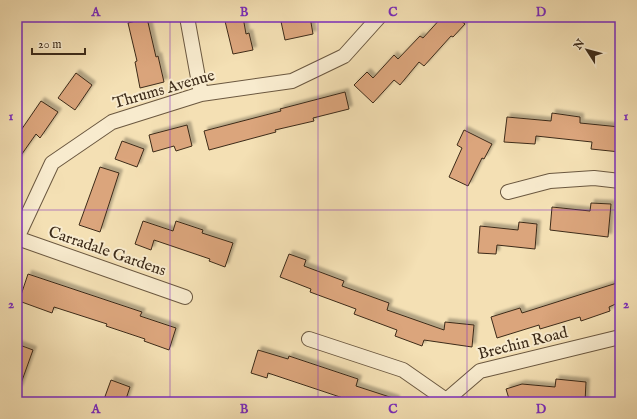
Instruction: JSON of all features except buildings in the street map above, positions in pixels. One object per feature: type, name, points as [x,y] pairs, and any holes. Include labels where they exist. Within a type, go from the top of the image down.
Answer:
[{"type":"street","points":[[187,17],[201,94]]},
{"type":"street","name":"Thrums Avenue","points":[[17,238],[52,162],[112,122],[201,94],[292,81],[344,56],[379,17]]},
{"type":"street","points":[[508,192],[550,181],[594,178],[620,181]]},
{"type":"street","name":"Carradale Gardens","points":[[17,238],[185,297]]},
{"type":"street","name":"Brechin Road","points":[[445,401],[480,370],[620,337]]},
{"type":"street","points":[[309,339],[403,370],[445,401]]}]
